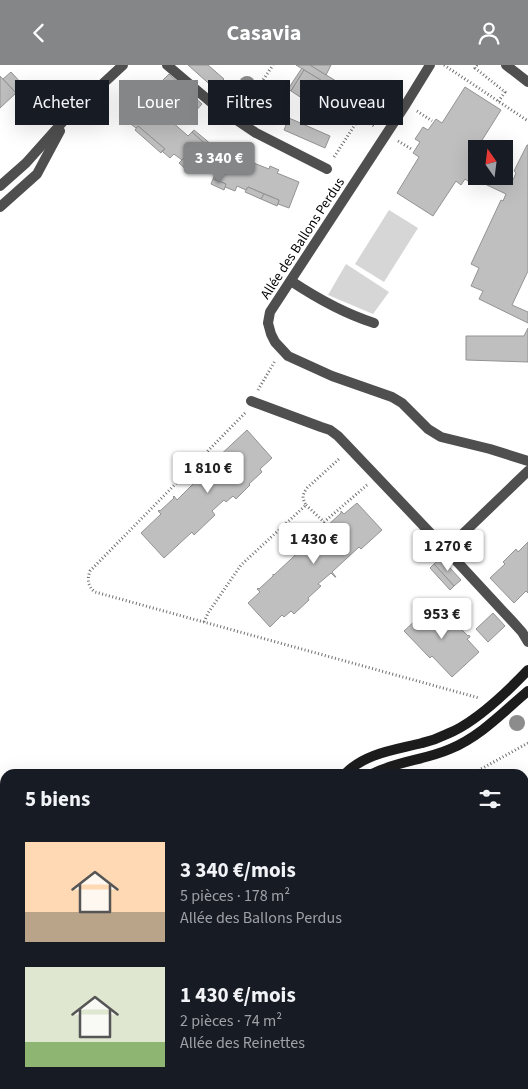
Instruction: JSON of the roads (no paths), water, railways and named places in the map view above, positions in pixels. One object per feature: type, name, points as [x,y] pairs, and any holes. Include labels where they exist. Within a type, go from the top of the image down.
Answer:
[{"type":"street","points":[[107,80],[123,65]]},
{"type":"street","points":[[167,65],[213,104],[236,120],[256,133],[327,169]]},
{"type":"street","name":"Allée des Ballons Perdus","points":[[430,65],[270,312],[268,323],[270,334],[275,343],[288,356],[332,376],[392,397],[402,403],[428,429],[441,437],[528,461]]},
{"type":"street","points":[[506,65],[528,82]]},
{"type":"street","points":[[0,186],[26,163],[61,125]]},
{"type":"street","points":[[1,204],[37,174],[64,125]]},
{"type":"street","points":[[290,281],[321,301],[343,312],[374,323]]},
{"type":"street","points":[[251,401],[330,430],[338,435],[518,627],[528,642]]},
{"type":"street","points":[[446,550],[528,471]]},
{"type":"street","points":[[350,769],[357,763],[374,756],[423,743],[467,725],[528,670]]},
{"type":"street","points":[[384,769],[449,750],[488,727],[528,691]]}]
